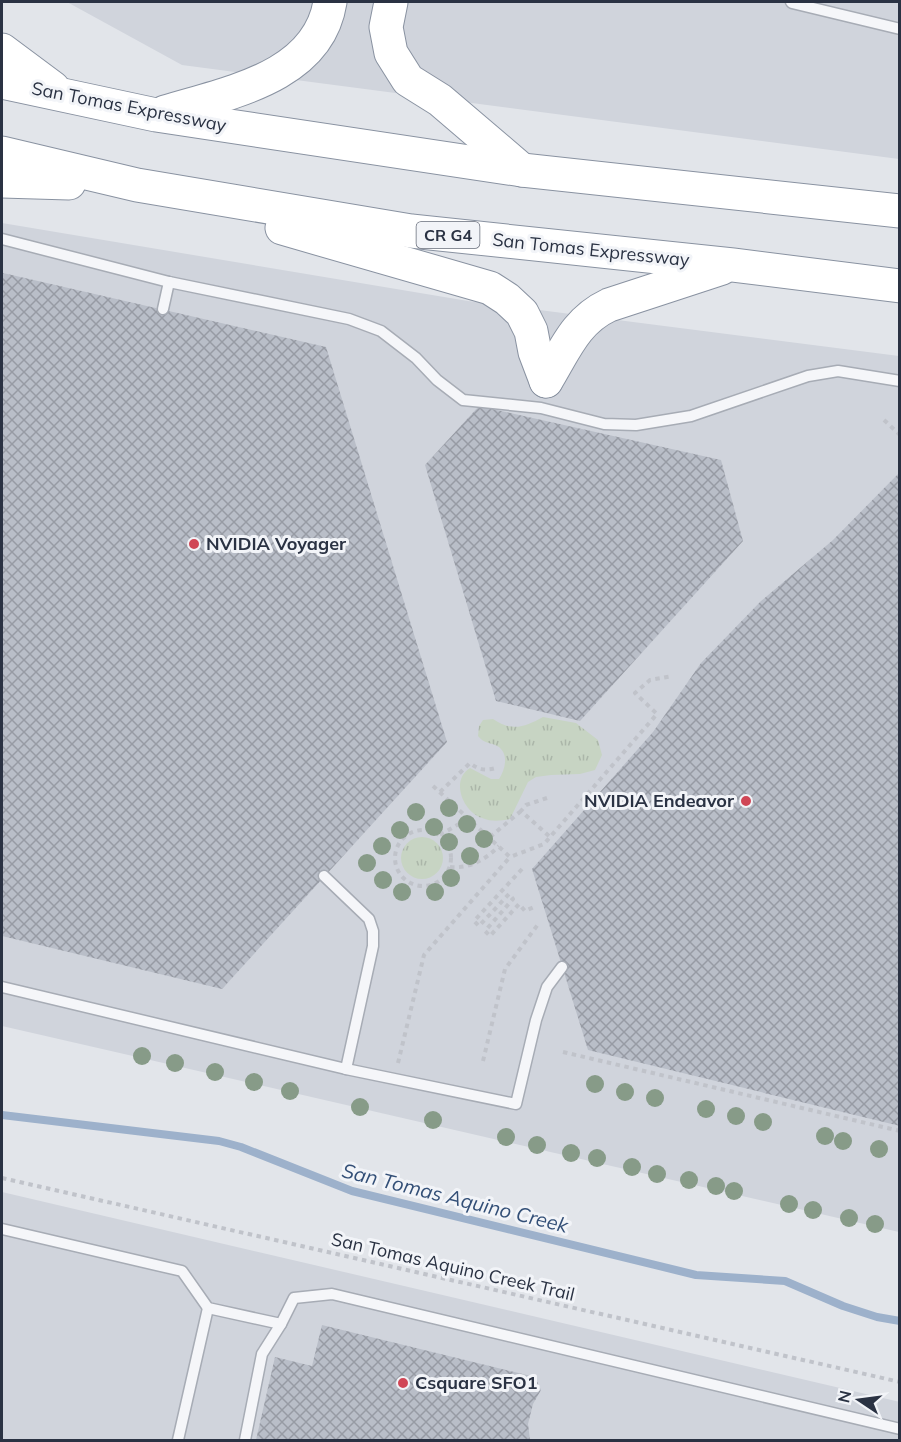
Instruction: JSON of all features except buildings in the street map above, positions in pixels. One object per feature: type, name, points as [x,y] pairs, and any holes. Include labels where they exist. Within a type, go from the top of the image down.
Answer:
[{"type":"highway","points":[[156,115],[258,84],[294,62],[316,41],[330,2]]},
{"type":"highway","points":[[391,2],[386,27],[391,53],[408,80],[440,100],[522,170]]},
{"type":"highway","points":[[2,50],[64,96]]},
{"type":"highway","name":"San Tomas Expressway","points":[[2,82],[156,115],[522,170],[900,211]]},
{"type":"highway","name":"San Tomas Expressway","points":[[2,153],[137,185],[411,231],[733,265],[900,286]]},
{"type":"highway","points":[[2,182],[137,185],[490,288],[522,313],[531,331],[543,394]]},
{"type":"highway","points":[[543,394],[576,329],[597,310],[733,265]]},
{"type":"lane","points":[[791,2],[900,29]]},
{"type":"lane","points":[[2,239],[169,282],[349,319],[381,332],[416,358],[437,380],[463,400],[543,394],[604,424],[636,425],[691,416],[818,374],[838,371],[900,381]]},
{"type":"lane","points":[[163,309],[169,282]]},
{"type":"lane","points":[[324,876],[369,919],[373,931],[373,946],[346,1069]]},
{"type":"lane","points":[[2,987],[346,1069],[516,1104],[536,1020],[547,987],[562,967]]},
{"type":"lane","points":[[2,1229],[182,1270],[208,1308],[281,1324]]},
{"type":"lane","points":[[245,1440],[262,1354],[294,1298],[332,1294],[900,1429]]},
{"type":"lane","points":[[178,1440],[208,1308]]},
{"type":"path","points":[[884,420],[900,435]]},
{"type":"path","points":[[394,1079],[424,954],[510,856],[544,844],[657,714],[635,693],[650,680],[673,676]]},
{"type":"path","points":[[440,792],[470,763],[486,771],[496,768]]},
{"type":"path","points":[[434,786],[510,856]]},
{"type":"path","points":[[490,837],[526,805],[547,798]]},
{"type":"path","points":[[521,811],[550,837]]},
{"type":"path","points":[[440,835],[469,818]]},
{"type":"path","points":[[423,830],[440,835],[450,849],[450,867],[438,881],[429,885],[420,885],[403,877],[398,869],[397,850],[406,835],[423,830]]},
{"type":"path","points":[[450,867],[462,868],[474,864],[499,846]]},
{"type":"path","points":[[522,869],[474,921],[479,926],[509,894],[513,899],[485,931],[490,936],[519,904],[525,911],[534,908]]},
{"type":"path","points":[[483,1061],[505,969],[539,923]]},
{"type":"path","points":[[562,1052],[900,1131]]},
{"type":"path","name":"San Tomas Aquino Creek Trail","points":[[2,1178],[900,1382]]},
{"type":"shaded area","points":[[67,2],[899,2],[899,159],[182,65]]},
{"type":"shaded area","points":[[2,223],[468,301],[899,356],[899,1232],[2,1026]]},
{"type":"shaded area","points":[[2,1192],[900,1402],[899,1440],[2,1440]]},
{"type":"green space","points":[[543,717],[576,723],[598,740],[602,755],[595,770],[580,774],[536,777],[528,782],[510,819],[493,821],[475,815],[461,795],[461,780],[464,773],[470,768],[491,779],[499,779],[505,763],[504,754],[499,747],[478,736],[479,726],[483,720],[493,719],[506,726],[518,727]]},
{"type":"green space","points":[[422,837],[437,843],[443,858],[437,873],[422,879],[407,873],[401,858],[407,843]]},
{"type":"waterway","name":"San Tomas Aquino Creek","points":[[2,1115],[219,1141],[241,1147],[352,1191],[696,1275],[785,1281],[843,1306],[877,1317],[900,1321]]},
{"type":"place","name":"NVIDIA Voyager","points":[[194,544]]},
{"type":"place","name":"NVIDIA Endeavor","points":[[746,801]]},
{"type":"place","name":"Csquare SFO1","points":[[403,1383]]}]
